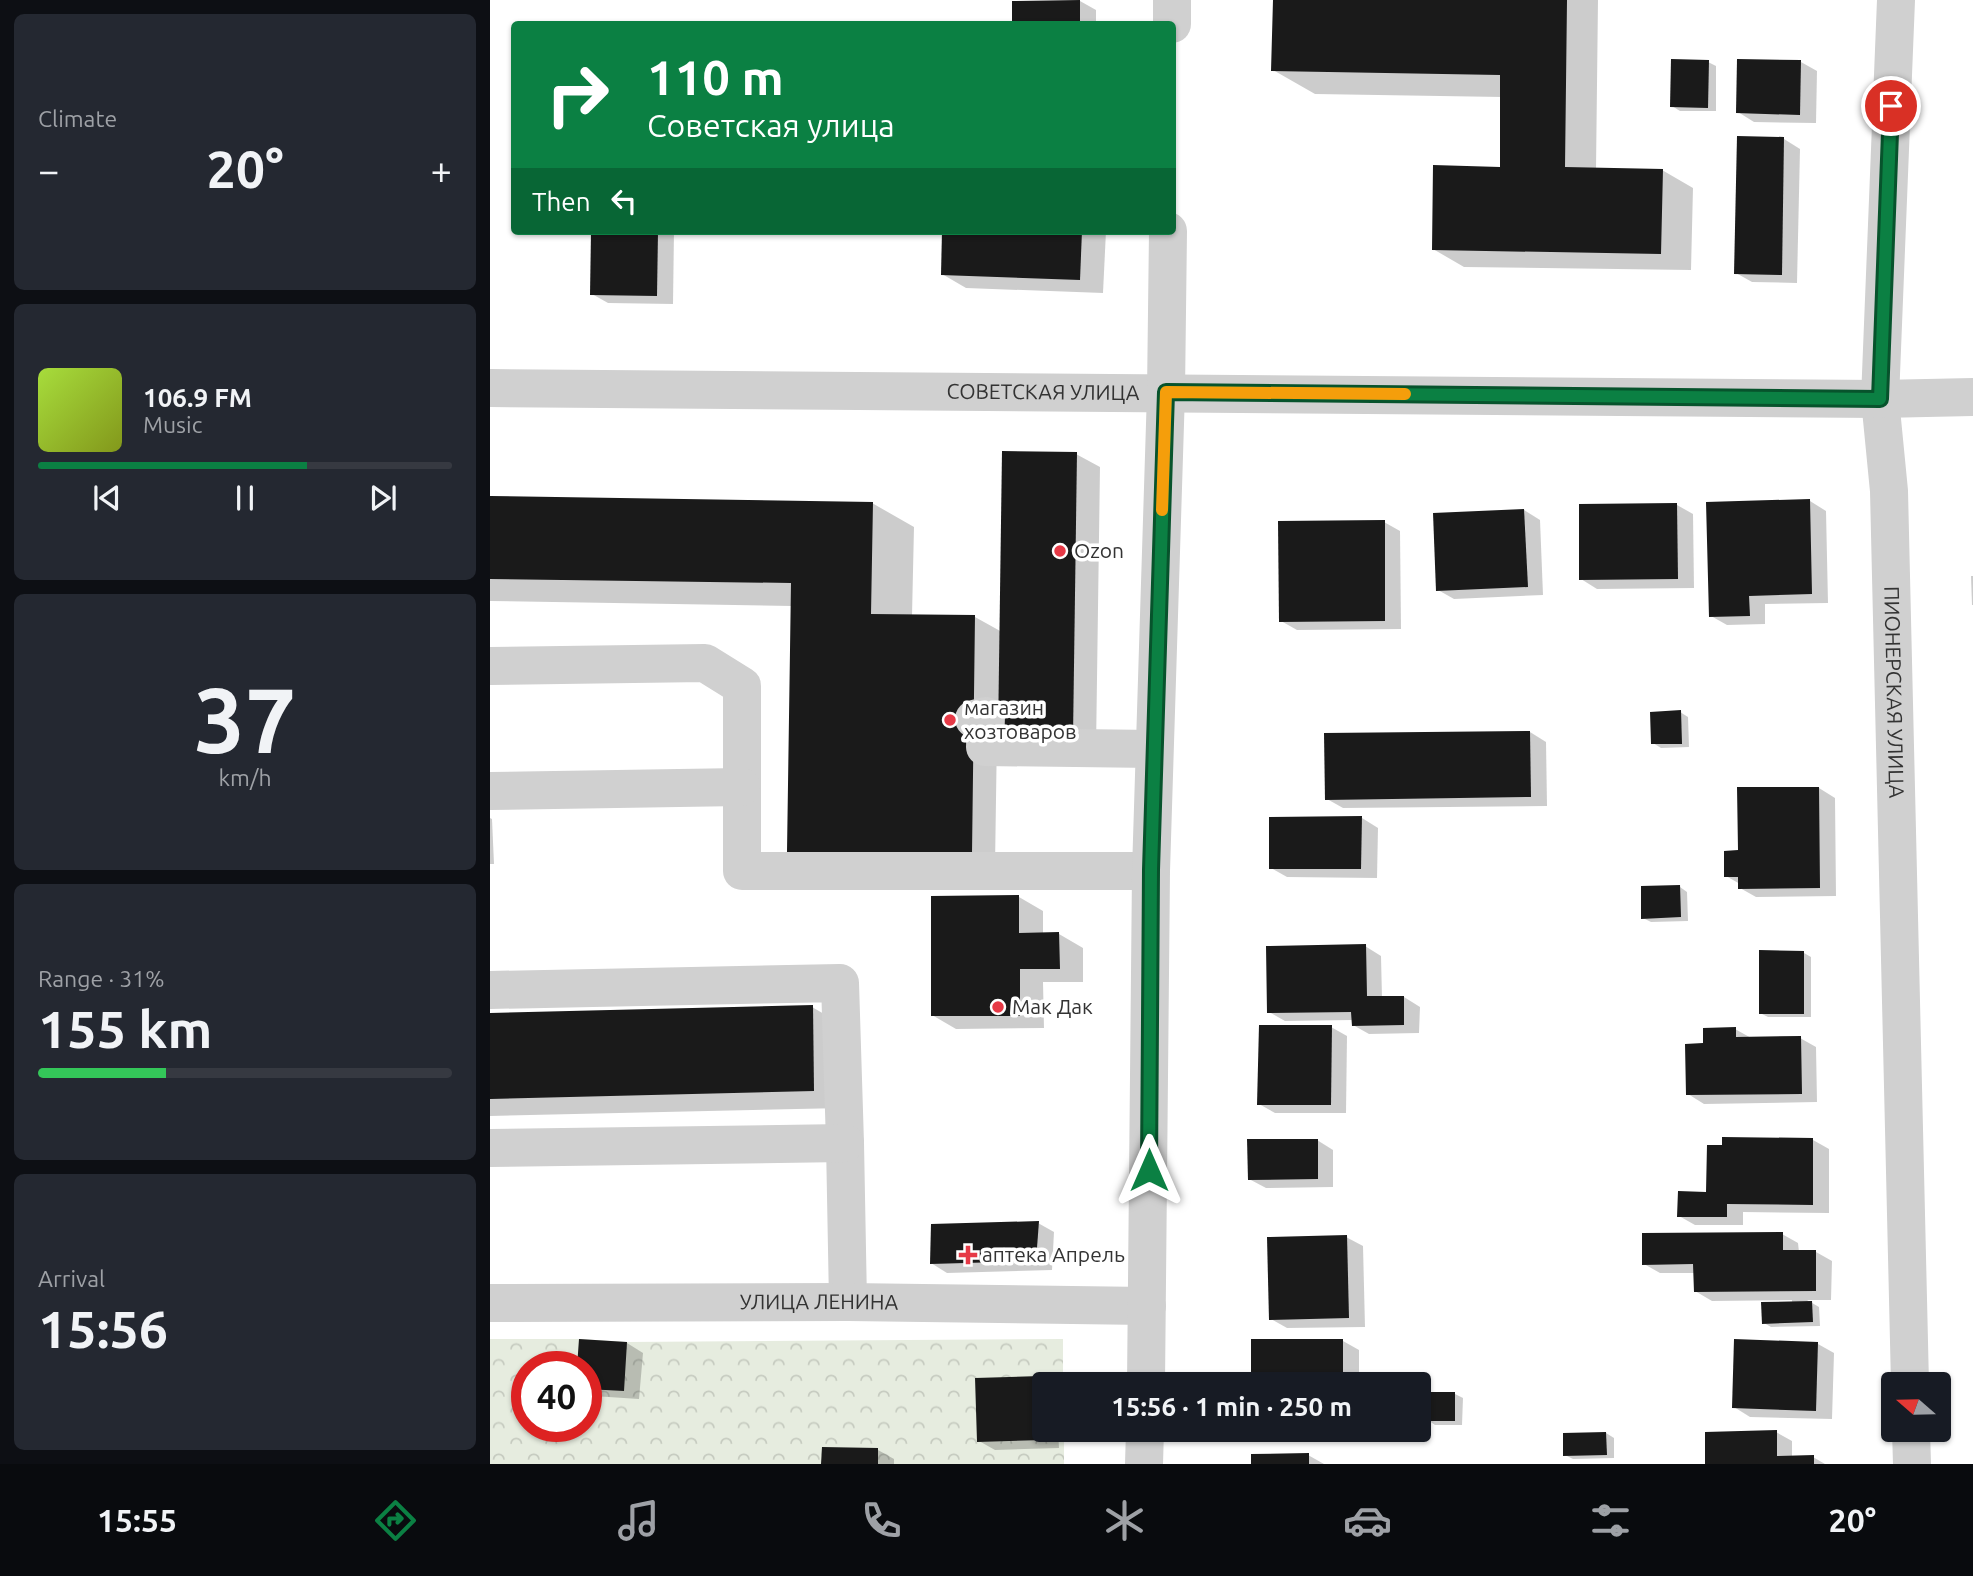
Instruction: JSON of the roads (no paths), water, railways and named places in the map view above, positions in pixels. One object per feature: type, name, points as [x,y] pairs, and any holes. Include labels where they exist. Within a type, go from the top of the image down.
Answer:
[{"type":"street","points":[[1172,0],[1172,21]]},
{"type":"street","name":"ПИОНЕРСКАЯ УЛИЦА","points":[[1895,0],[1880,399],[1889,491],[1910,1372]]},
{"type":"street","points":[[1146,1372],[1151,870],[1166,392],[1168,235]]},
{"type":"street","name":"СОВЕТСКАЯ УЛИЦА","points":[[490,388],[1880,399],[1973,397]]},
{"type":"street","points":[[490,666],[705,663],[742,686],[741,871],[1151,870]]},
{"type":"street","points":[[974,719],[986,716],[985,747],[1154,750]]},
{"type":"street","points":[[490,791],[741,786]]},
{"type":"street","points":[[490,990],[840,983],[848,1302]]},
{"type":"street","points":[[490,1148],[845,1143]]},
{"type":"street","name":"УЛИЦА ЛЕНИНА","points":[[490,1303],[848,1302],[1147,1306]]},
{"type":"street","points":[[1144,1464],[1145,1442]]},
{"type":"street","points":[[1911,1442],[1912,1464]]},
{"type":"place","name":"Ozon","points":[[1060,551]]},
{"type":"place","name":"магазин хозтоваров","points":[[950,720]]},
{"type":"place","name":"Мак Дак","points":[[998,1007]]},
{"type":"place","name":"аптека Апрель","points":[[968,1255]]}]
